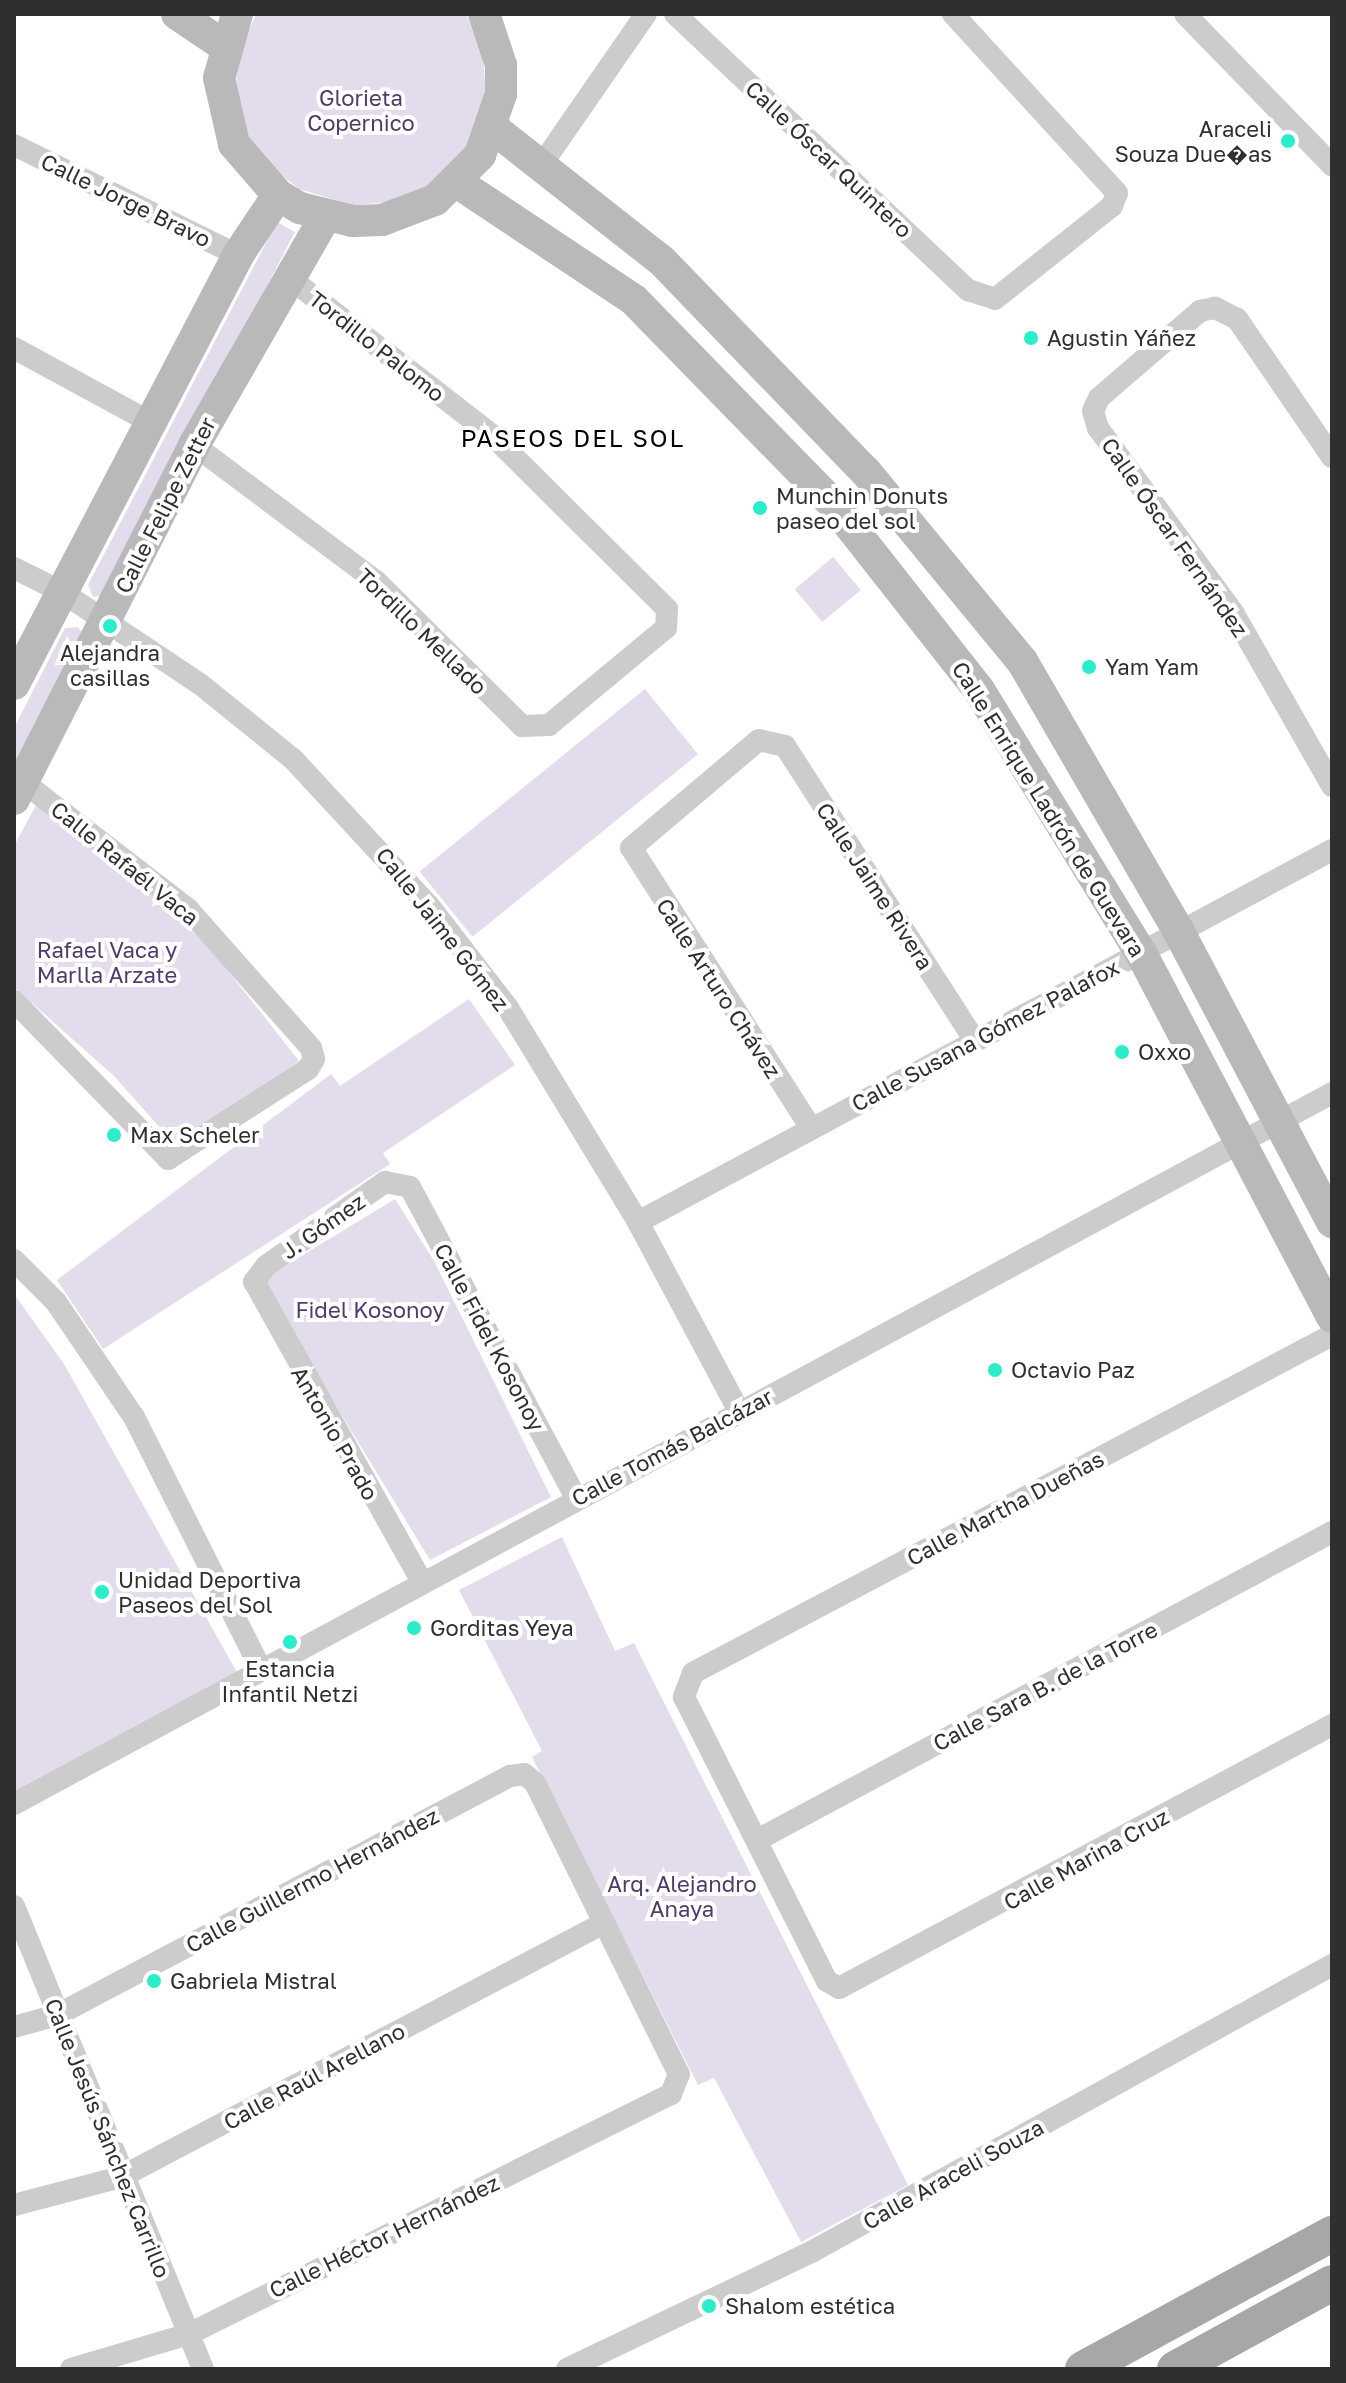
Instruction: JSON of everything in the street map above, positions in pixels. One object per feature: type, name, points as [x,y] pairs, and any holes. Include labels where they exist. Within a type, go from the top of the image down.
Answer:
[{"type":"main road","points":[[1083,2369],[1332,2234]]},
{"type":"main road","points":[[1175,2369],[1218,2359],[1332,2283]]},
{"type":"street","points":[[177,14],[223,45]]},
{"type":"street","points":[[237,14],[223,45],[219,78],[230,133],[252,172],[278,195],[325,217],[396,216],[458,183],[493,128],[501,65],[484,14]]},
{"type":"street","points":[[540,167],[646,14]]},
{"type":"street","name":"Calle Óscar Quintero","points":[[675,14],[985,300],[1002,296],[1112,206],[1117,193],[953,14]]},
{"type":"street","points":[[1185,14],[1329,156]]},
{"type":"street","name":"Calle Enrique Ladrón de Guevara","points":[[493,128],[662,261],[866,472],[1022,661],[1179,932],[1332,1222]]},
{"type":"street","name":"Calle Jorge Bravo","points":[[14,145],[238,255]]},
{"type":"street","name":"Calle Enrique Ladrón de Guevara","points":[[458,183],[634,300],[832,503],[979,690],[1141,953],[1332,1317]]},
{"type":"street","points":[[14,684],[238,255],[278,195]]},
{"type":"street","name":"Calle Felipe Zetter","points":[[18,791],[194,445],[287,276],[325,217]]},
{"type":"street","name":"Tordillo Palomo","points":[[287,276],[492,435],[670,618],[622,667],[549,725],[534,730]]},
{"type":"street","name":"Calle Óscar Fernández","points":[[1332,457],[1237,319],[1215,308],[1189,321],[1099,398],[1093,411],[1098,428],[1234,614],[1332,786]]},
{"type":"street","points":[[14,348],[150,422]]},
{"type":"street","name":"Tordillo Mellado","points":[[194,445],[376,581],[515,723],[534,730]]},
{"type":"street","points":[[832,503],[866,472]]},
{"type":"street","name":"Calle Jaime Gómez","points":[[14,568],[62,592],[107,620],[200,684],[293,759],[363,830],[508,1008],[638,1222],[739,1411]]},
{"type":"street","name":"Calle Arturo Chávez","points":[[769,738],[752,744],[631,848],[811,1128]]},
{"type":"street","name":"Calle Jaime Rivera","points":[[769,738],[785,746],[975,1041]]},
{"type":"street","name":"Calle Rafaél Vaca","points":[[14,1001],[168,1159],[308,1069],[314,1059],[188,909],[18,791]]},
{"type":"street","name":"Calle Susana Gómez Palafox","points":[[638,1222],[1332,850]]},
{"type":"street","name":"Calle Tomás Balcázar","points":[[14,1804],[576,1498],[1332,1093]]},
{"type":"street","name":"J. Gómez","points":[[254,1282],[279,1257],[385,1182],[399,1180]]},
{"type":"street","name":"Calle Fidel Kosonoy","points":[[399,1180],[410,1187],[576,1498]]},
{"type":"street","points":[[14,1260],[56,1302],[134,1417],[261,1669]]},
{"type":"street","name":"Antonio Prado","points":[[254,1282],[259,1301],[422,1582]]},
{"type":"street","name":"Calle Martha Dueñas","points":[[759,1839],[686,1706],[684,1687],[693,1673],[1332,1335]]},
{"type":"street","name":"Calle Sara B. de la Torre","points":[[759,1839],[1332,1532]]},
{"type":"street","name":"Calle Marina Cruz","points":[[759,1839],[827,1981],[839,1988],[1332,1725]]},
{"type":"street","name":"Calle Guillermo Hernández","points":[[14,2027],[57,2015],[510,1776],[524,1774],[535,1783],[604,1923]]},
{"type":"street","name":"Calle Jesús Sánchez Carrillo","points":[[14,1906],[121,2177],[203,2369]]},
{"type":"street","name":"Calle Héctor Hernández","points":[[71,2369],[189,2334],[671,2094],[679,2074],[604,1923]]},
{"type":"street","name":"Calle Raúl Arellano","points":[[14,2205],[121,2177],[604,1923]]},
{"type":"street","name":"Calle Araceli Souza","points":[[567,2369],[813,2251],[1332,1965]]},
{"type":"green space","name":"Glorieta Copernico","points":[[256,14],[466,14],[483,56],[486,94],[476,131],[455,163],[425,188],[390,202],[352,205],[299,189],[269,165],[247,134],[236,97],[237,59]]},
{"type":"green space","points":[[277,222],[295,232],[106,595],[93,597],[88,585]]},
{"type":"green space","points":[[833,557],[861,590],[822,622],[795,589]]},
{"type":"green space","points":[[78,627],[82,632],[14,772],[14,728],[65,628]]},
{"type":"green space","points":[[645,689],[698,754],[472,937],[420,872]]},
{"type":"green space","name":"Rafael Vaca y Marlla Arzate","points":[[36,805],[127,870],[211,949],[299,1061],[178,1148],[114,1076],[14,987],[14,846]]},
{"type":"green space","points":[[469,999],[515,1065],[383,1153],[390,1164],[103,1349],[57,1280],[331,1074],[340,1086]]},
{"type":"green space","name":"Fidel Kosonoy","points":[[395,1199],[434,1261],[551,1497],[430,1560],[260,1281]]},
{"type":"green space","name":"Unidad Deportiva Paseos del Sol","points":[[14,1294],[64,1364],[238,1674],[14,1793]]},
{"type":"green space","name":"Arq. Alejandro Anaya","points":[[562,1537],[615,1651],[634,1643],[908,2185],[801,2242],[714,2078],[698,2085],[532,1757],[542,1751],[459,1590]]},
{"type":"place","name":"Araceli Souza Due�as","points":[[1288,141]]},
{"type":"place","name":"Agustin Yáñez","points":[[1031,338]]},
{"type":"place","name":"Munchin Donuts paseo del sol","points":[[760,508]]},
{"type":"place","name":"Alejandra casillas","points":[[110,626]]},
{"type":"place","name":"Yam Yam","points":[[1089,667]]},
{"type":"place","name":"Oxxo","points":[[1122,1052]]},
{"type":"place","name":"Max Scheler","points":[[114,1135]]},
{"type":"place","name":"Octavio Paz","points":[[995,1370]]},
{"type":"place","name":"Unidad Deportiva Paseos del Sol","points":[[102,1592]]},
{"type":"place","name":"Gorditas Yeya","points":[[414,1628]]},
{"type":"place","name":"Estancia Infantil Netzi","points":[[290,1642]]},
{"type":"place","name":"Gabriela Mistral","points":[[154,1981]]},
{"type":"place","name":"Shalom estética","points":[[709,2306]]},
{"type":"district","name":"PASEOS DEL SOL","points":[[573,438]]}]
